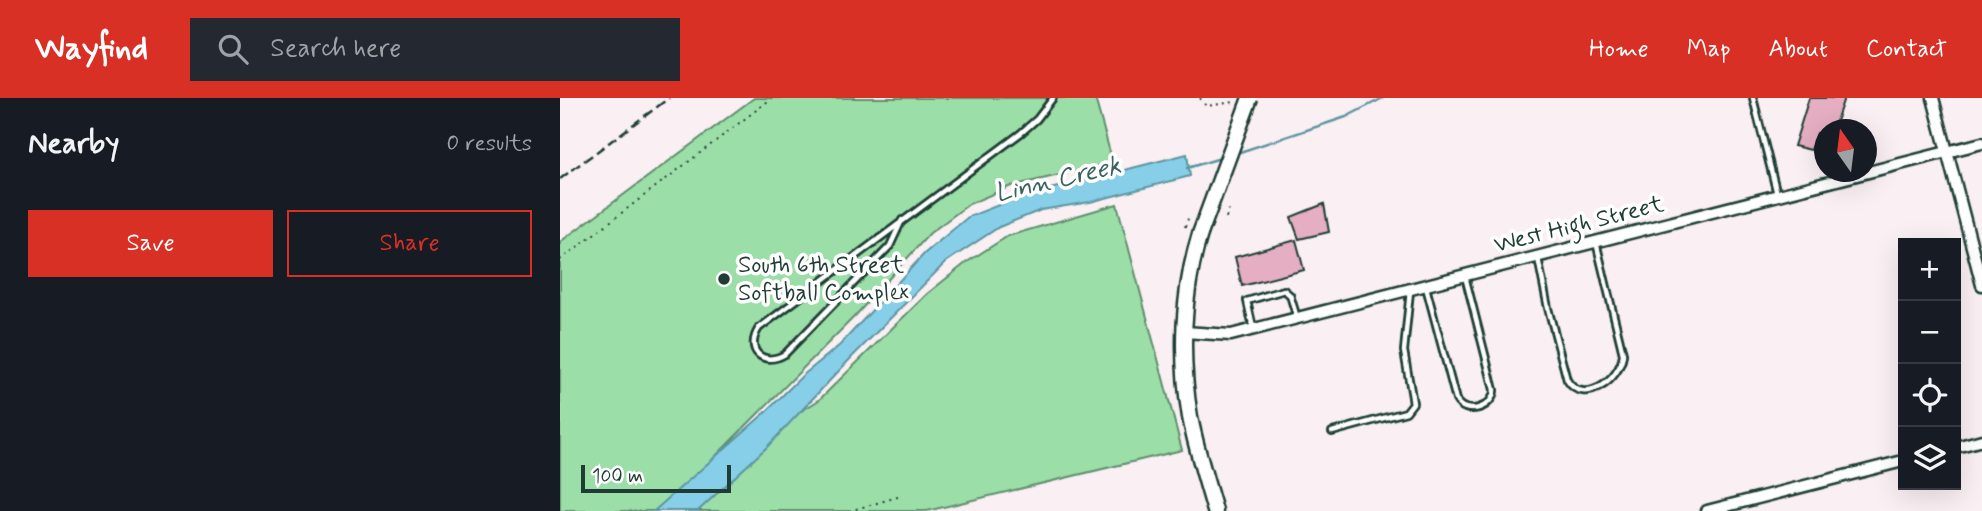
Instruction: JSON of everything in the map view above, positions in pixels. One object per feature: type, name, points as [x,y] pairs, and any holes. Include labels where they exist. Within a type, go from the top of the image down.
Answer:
[{"type":"main road","points":[[1214,511],[1190,417],[1184,332],[1188,292],[1200,234],[1246,99]]},
{"type":"street","points":[[1933,98],[1982,285]]},
{"type":"street","name":"West High Street","points":[[1184,332],[1231,335],[1982,143]]},
{"type":"street","points":[[1961,446],[1982,440]]},
{"type":"street","points":[[1707,511],[1898,462]]},
{"type":"lane","points":[[902,220],[890,246],[785,354],[769,359],[760,356],[752,343],[759,328],[902,220],[1037,120],[1053,98]]},
{"type":"lane","points":[[1753,98],[1777,195]]},
{"type":"lane","points":[[1537,257],[1567,380],[1572,388],[1590,390],[1604,385],[1618,374],[1623,354],[1596,242]]},
{"type":"lane","points":[[1425,286],[1456,400],[1465,410],[1475,409],[1489,403],[1494,398],[1494,390],[1465,276]]},
{"type":"lane","points":[[1253,329],[1247,305],[1250,299],[1283,290],[1287,291],[1297,318]]},
{"type":"lane","points":[[1332,432],[1406,412],[1413,403],[1404,351],[1410,290]]},
{"type":"path","points":[[560,260],[772,98]]},
{"type":"path","points":[[1200,98],[1206,106],[1246,99]]},
{"type":"path","points":[[1229,103],[1232,98]]},
{"type":"path","points":[[1226,218],[1230,206]]},
{"type":"path","points":[[1185,227],[1189,216]]},
{"type":"path","points":[[849,511],[901,496]]},
{"type":"green space","points":[[754,98],[1095,98],[1113,163],[1011,186],[969,204],[930,233],[856,315],[695,477],[819,400],[927,294],[967,262],[1008,236],[1117,204],[1182,450],[927,511],[560,511],[560,242]]},
{"type":"water","points":[[1187,154],[1190,176],[1090,202],[1041,210],[999,227],[946,262],[767,447],[698,511],[654,511],[767,411],[802,376],[840,345],[925,253],[968,217],[1019,197]]},
{"type":"building","points":[[1809,98],[1844,98],[1837,119],[1814,119],[1814,142],[1811,150],[1794,146]]},
{"type":"building","points":[[1324,204],[1329,232],[1299,239],[1291,217]]},
{"type":"building","points":[[1296,240],[1304,270],[1242,286],[1235,257]]},
{"type":"waterway","name":"Linn Creek","points":[[1237,153],[1346,117],[1383,98]]},
{"type":"waterway","name":"Linn Creek","points":[[1187,168],[1224,157]]},
{"type":"railway","points":[[560,179],[669,98]]},
{"type":"place","name":"South 6th Street Softball Complex","points":[[724,279]]}]
